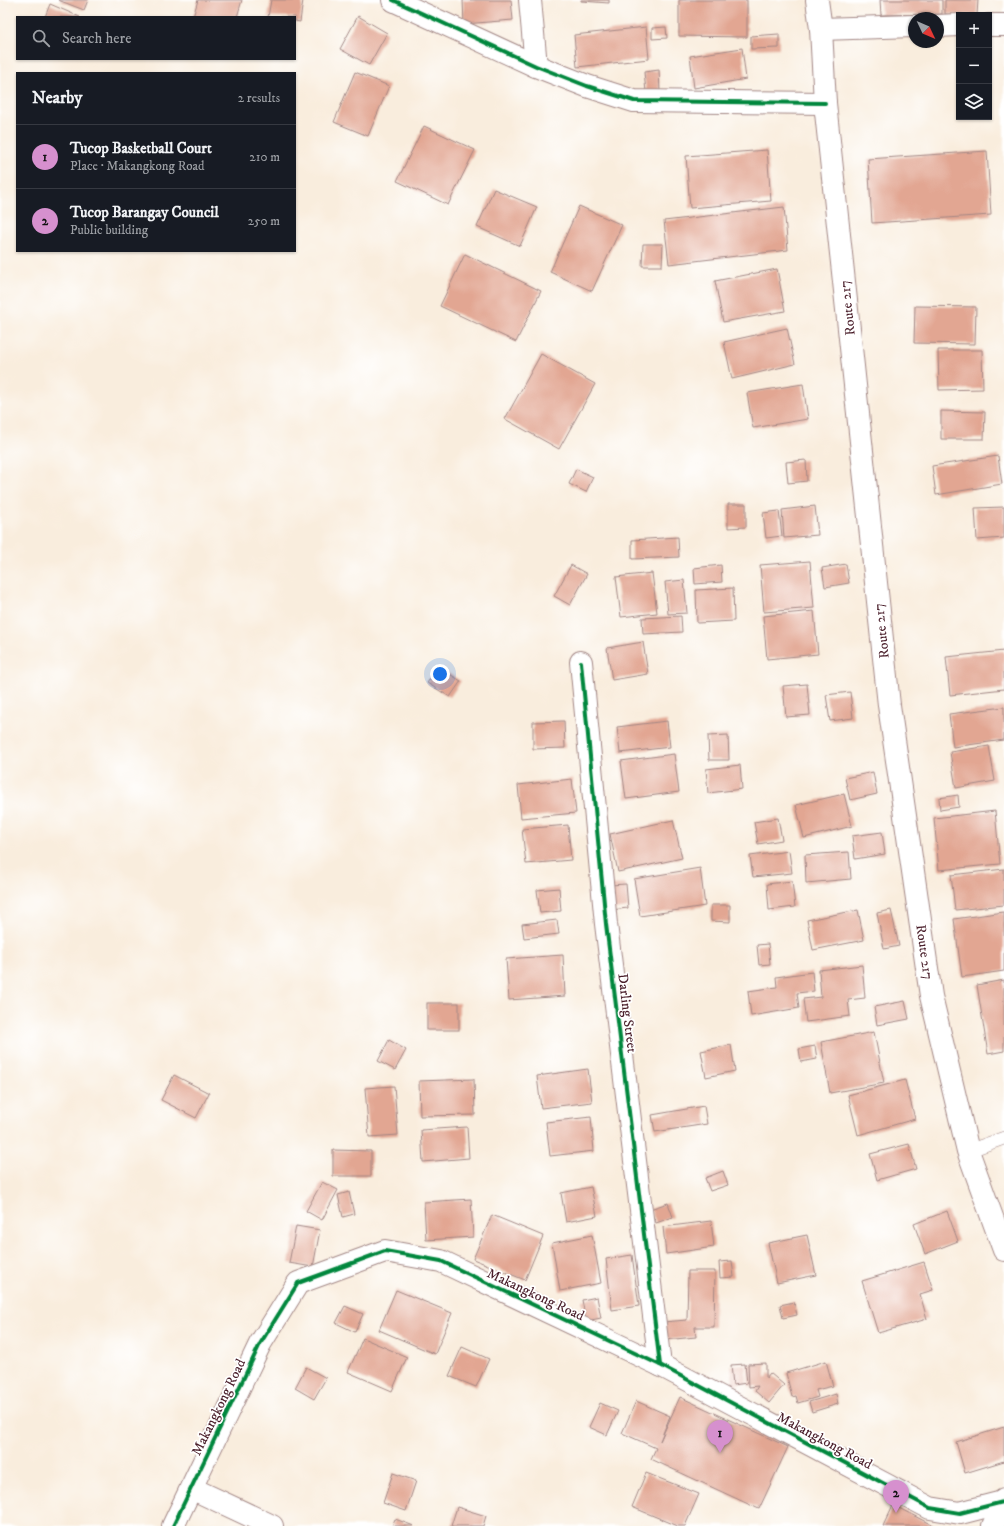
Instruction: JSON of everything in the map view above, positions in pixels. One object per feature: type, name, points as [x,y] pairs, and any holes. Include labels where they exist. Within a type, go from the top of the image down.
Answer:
[{"type":"street","points":[[393,0],[536,66],[634,102],[825,104]]},
{"type":"street","points":[[530,0],[536,66]]},
{"type":"street","name":"Route 217","points":[[817,0],[821,29],[825,104],[889,705],[931,996],[968,1151],[1004,1250]]},
{"type":"street","points":[[944,26],[956,25]]},
{"type":"street","points":[[992,25],[1004,25]]},
{"type":"street","points":[[821,29],[908,26]]},
{"type":"street","name":"Darling Street","points":[[581,662],[606,924],[660,1365]]},
{"type":"street","name":"Makangkong Road","points":[[173,1526],[260,1344],[298,1283],[385,1251],[441,1261],[660,1365],[930,1508],[960,1513],[1003,1501]]},
{"type":"street","points":[[191,1488],[272,1526]]},
{"type":"street","points":[[993,1526],[1003,1501]]},
{"type":"lane","points":[[968,1151],[1004,1138]]},
{"type":"building","points":[[58,0],[88,0],[84,10]]},
{"type":"building","points":[[198,0],[242,0],[237,16],[193,16]]},
{"type":"building","points":[[271,0],[303,0],[300,22],[296,21],[296,16],[268,16]]},
{"type":"building","points":[[463,0],[511,0],[513,20],[464,24]]},
{"type":"building","points":[[609,0],[609,3],[581,1]]},
{"type":"building","points":[[679,0],[747,0],[747,37],[679,36]]},
{"type":"building","points":[[880,0],[942,0],[942,12],[908,12],[908,15],[881,15]]},
{"type":"building","points":[[945,0],[978,0],[977,12],[956,12],[956,14],[945,14]]},
{"type":"building","points":[[50,4],[78,16],[45,16]]},
{"type":"building","points":[[358,16],[387,33],[369,65],[340,49]]},
{"type":"building","points":[[646,27],[649,59],[577,67],[574,35]]},
{"type":"building","points":[[666,27],[667,38],[652,39],[652,28]]},
{"type":"building","points":[[779,34],[779,48],[751,49],[751,36]]},
{"type":"building","points":[[742,48],[746,79],[694,88],[690,56]]},
{"type":"building","points":[[659,70],[660,92],[646,92],[644,72]]},
{"type":"building","points":[[355,72],[389,86],[368,136],[334,122]]},
{"type":"building","points":[[424,126],[475,150],[448,205],[397,181]]},
{"type":"building","points":[[767,150],[771,201],[690,208],[686,156]]},
{"type":"building","points":[[987,151],[991,215],[872,223],[868,159]]},
{"type":"building","points":[[494,189],[537,207],[520,246],[477,227]]},
{"type":"building","points":[[579,206],[622,225],[592,291],[550,272]]},
{"type":"building","points":[[784,207],[788,250],[669,264],[664,221]]},
{"type":"building","points":[[643,244],[663,244],[662,266],[642,266]]},
{"type":"building","points":[[465,254],[541,291],[516,342],[440,306]]},
{"type":"building","points":[[777,269],[785,311],[723,322],[715,281]]},
{"type":"building","points":[[915,306],[976,307],[975,344],[914,343]]},
{"type":"building","points":[[787,328],[795,364],[732,379],[724,342]]},
{"type":"building","points":[[938,350],[982,350],[983,389],[939,390]]},
{"type":"building","points":[[541,354],[595,384],[559,449],[505,419]]},
{"type":"building","points":[[803,384],[808,419],[753,428],[747,393]]},
{"type":"building","points":[[941,411],[985,412],[984,439],[941,439]]},
{"type":"building","points":[[998,456],[1002,484],[936,495],[932,466]]},
{"type":"building","points":[[806,460],[807,481],[788,483],[786,462]]},
{"type":"building","points":[[576,469],[593,477],[586,492],[569,484]]},
{"type":"building","points":[[728,504],[746,504],[746,527],[728,528]]},
{"type":"building","points":[[815,506],[818,535],[784,538],[782,510]]},
{"type":"building","points":[[1004,507],[1004,538],[977,540],[975,508]]},
{"type":"building","points":[[779,511],[782,536],[766,538],[763,513]]},
{"type":"building","points":[[678,537],[679,557],[632,559],[632,540]]},
{"type":"building","points":[[810,561],[814,608],[764,612],[760,565]]},
{"type":"building","points":[[846,564],[849,583],[825,587],[822,568]]},
{"type":"building","points":[[571,565],[587,574],[570,605],[554,596]]},
{"type":"building","points":[[721,565],[722,582],[695,584],[694,568]]},
{"type":"building","points":[[652,573],[657,613],[621,617],[616,577]]},
{"type":"building","points":[[684,580],[687,613],[668,614],[665,582]]},
{"type":"building","points":[[733,588],[734,621],[697,623],[696,590]]},
{"type":"building","points":[[814,611],[818,654],[767,659],[763,616]]},
{"type":"building","points":[[681,616],[682,632],[643,634],[642,618]]},
{"type":"building","points":[[643,642],[648,674],[612,680],[607,648]]},
{"type":"building","points":[[1004,651],[1004,689],[950,695],[946,657]]},
{"type":"building","points":[[438,667],[461,681],[450,697],[427,683]]},
{"type":"building","points":[[807,684],[810,715],[786,717],[783,686]]},
{"type":"building","points":[[850,692],[853,718],[830,721],[826,695]]},
{"type":"building","points":[[1004,707],[1004,740],[953,747],[949,714]]},
{"type":"building","points":[[564,721],[565,748],[533,749],[533,722]]},
{"type":"building","points":[[667,721],[670,747],[620,753],[617,727]]},
{"type":"building","points":[[728,735],[729,760],[709,760],[708,736]]},
{"type":"building","points":[[989,746],[995,781],[956,788],[950,752]]},
{"type":"building","points":[[674,754],[679,792],[626,799],[621,761]]},
{"type":"building","points":[[740,765],[742,789],[708,793],[706,769]]},
{"type":"building","points":[[873,772],[877,794],[850,800],[845,778]]},
{"type":"building","points":[[572,779],[576,813],[521,818],[518,785]]},
{"type":"building","points":[[844,794],[852,826],[804,838],[796,805]]},
{"type":"building","points":[[958,795],[959,807],[940,810],[939,798]]},
{"type":"building","points":[[995,811],[1000,864],[939,870],[934,818]]},
{"type":"building","points":[[778,818],[782,840],[758,844],[754,822]]},
{"type":"building","points":[[673,820],[682,858],[618,872],[610,834]]},
{"type":"building","points":[[568,825],[571,860],[526,864],[522,829]]},
{"type":"building","points":[[882,832],[885,854],[855,859],[852,836]]},
{"type":"building","points":[[789,851],[792,873],[753,877],[750,856]]},
{"type":"building","points":[[849,852],[851,879],[806,883],[805,855]]},
{"type":"building","points":[[700,868],[705,906],[640,916],[634,879]]},
{"type":"building","points":[[1004,869],[1004,905],[955,910],[951,875]]},
{"type":"building","points":[[792,881],[795,907],[769,910],[767,884]]},
{"type":"building","points":[[626,884],[628,908],[611,910],[610,885]]},
{"type":"building","points":[[559,888],[561,911],[540,913],[537,890]]},
{"type":"building","points":[[711,905],[730,905],[730,922],[711,921]]},
{"type":"building","points":[[858,910],[864,940],[813,950],[807,920]]},
{"type":"building","points":[[891,910],[899,946],[884,949],[877,913]]},
{"type":"building","points":[[1004,912],[1004,971],[962,977],[954,919]]},
{"type":"building","points":[[557,920],[559,934],[524,938],[522,924]]},
{"type":"building","points":[[768,944],[770,964],[759,965],[757,945]]},
{"type":"building","points":[[563,955],[565,996],[509,1000],[506,959]]},
{"type":"building","points":[[862,965],[865,998],[848,1000],[850,1016],[806,1022],[803,999],[821,997],[819,970]]},
{"type":"building","points":[[812,972],[814,991],[797,993],[799,1008],[751,1016],[748,991],[777,987],[776,977]]},
{"type":"building","points":[[1004,980],[1004,1051],[988,1054],[977,985]]},
{"type":"building","points":[[905,1001],[909,1019],[877,1025],[874,1007]]},
{"type":"building","points":[[427,1003],[459,1003],[459,1030],[427,1030]]},
{"type":"building","points":[[874,1032],[884,1083],[830,1093],[821,1042]]},
{"type":"building","points":[[389,1040],[406,1050],[395,1070],[378,1061]]},
{"type":"building","points":[[731,1045],[735,1071],[706,1077],[701,1051]]},
{"type":"building","points":[[815,1046],[817,1059],[801,1062],[799,1049]]},
{"type":"building","points":[[588,1069],[592,1102],[541,1108],[537,1076]]},
{"type":"building","points":[[174,1075],[209,1093],[196,1118],[161,1100]]},
{"type":"building","points":[[474,1079],[475,1115],[420,1116],[419,1081]]},
{"type":"building","points":[[905,1080],[915,1119],[858,1135],[848,1095]]},
{"type":"building","points":[[394,1086],[398,1135],[369,1137],[365,1088]]},
{"type":"building","points":[[704,1106],[707,1124],[655,1132],[652,1115]]},
{"type":"building","points":[[591,1117],[594,1151],[550,1156],[546,1122]]},
{"type":"building","points":[[467,1127],[469,1158],[423,1162],[421,1130]]},
{"type":"building","points":[[909,1144],[916,1169],[877,1180],[870,1154]]},
{"type":"building","points":[[333,1150],[371,1151],[371,1176],[333,1176]]},
{"type":"building","points":[[723,1171],[728,1185],[710,1191],[705,1178]]},
{"type":"building","points":[[322,1182],[338,1190],[322,1220],[306,1211]]},
{"type":"building","points":[[591,1187],[597,1216],[566,1222],[561,1193]]},
{"type":"building","points":[[349,1192],[354,1214],[343,1217],[338,1195]]},
{"type":"building","points":[[471,1199],[473,1237],[426,1240],[424,1202]]},
{"type":"building","points":[[668,1203],[673,1217],[656,1223],[650,1209]]},
{"type":"building","points":[[947,1211],[958,1241],[925,1254],[914,1224]]},
{"type":"building","points":[[492,1215],[543,1236],[525,1280],[473,1259]]},
{"type":"building","points":[[711,1221],[714,1247],[666,1254],[663,1227]]},
{"type":"building","points":[[296,1226],[320,1230],[313,1267],[289,1263]]},
{"type":"building","points":[[592,1235],[601,1283],[560,1291],[552,1243]]},
{"type":"building","points":[[807,1235],[816,1275],[777,1283],[768,1243]]},
{"type":"building","points":[[632,1255],[639,1306],[612,1310],[606,1259]]},
{"type":"building","points":[[732,1261],[734,1277],[720,1278],[719,1262]]},
{"type":"building","points":[[924,1262],[933,1290],[920,1294],[927,1319],[878,1333],[862,1281]]},
{"type":"building","points":[[688,1271],[715,1271],[714,1327],[695,1327],[696,1337],[664,1340],[663,1322],[687,1320]]},
{"type":"building","points":[[396,1290],[452,1313],[435,1354],[379,1330]]},
{"type":"building","points":[[597,1297],[601,1318],[586,1321],[582,1300]]},
{"type":"building","points":[[794,1302],[797,1315],[783,1318],[780,1305]]},
{"type":"building","points":[[345,1306],[363,1314],[355,1332],[336,1323]]},
{"type":"building","points":[[363,1338],[407,1357],[392,1391],[348,1372]]},
{"type":"building","points":[[462,1347],[489,1359],[476,1387],[449,1376]]},
{"type":"building","points":[[826,1361],[833,1386],[816,1390],[818,1397],[798,1403],[796,1396],[792,1397],[786,1373]]},
{"type":"building","points":[[766,1363],[766,1378],[770,1373],[784,1385],[769,1403],[755,1391],[758,1386],[749,1387],[748,1364]]},
{"type":"building","points":[[745,1364],[747,1383],[733,1385],[731,1365]]},
{"type":"building","points":[[306,1367],[326,1378],[314,1399],[295,1388]]},
{"type":"building","points":[[836,1394],[838,1404],[812,1412],[809,1402]]},
{"type":"building","points":[[680,1397],[788,1447],[759,1509],[651,1459],[656,1448],[622,1433],[636,1401],[670,1416],[660,1441]]},
{"type":"building","points":[[600,1403],[618,1411],[607,1435],[589,1427]]},
{"type":"building","points":[[1004,1427],[1004,1461],[965,1473],[956,1442]]},
{"type":"building","points":[[393,1473],[416,1481],[406,1511],[383,1503]]},
{"type":"building","points":[[646,1473],[699,1494],[685,1526],[678,1526],[632,1507]]},
{"type":"building","points":[[893,1505],[934,1526],[883,1526]]},
{"type":"building","points":[[457,1507],[486,1516],[483,1526],[451,1526]]},
{"type":"building","points":[[395,1519],[414,1526],[392,1526]]},
{"type":"cycle path","points":[[393,0],[536,66],[587,86],[634,101],[825,103]]},
{"type":"cycle path","points":[[581,662],[606,924],[660,1365]]},
{"type":"cycle path","points":[[173,1526],[260,1344],[298,1283],[385,1251],[441,1261],[660,1365],[930,1508],[960,1513],[1003,1502],[1004,1500]]},
{"type":"place","name":"Tucop Basketball Court","points":[[720,1453]]},
{"type":"place","name":"Tucop Barangay Council","points":[[896,1513]]}]
